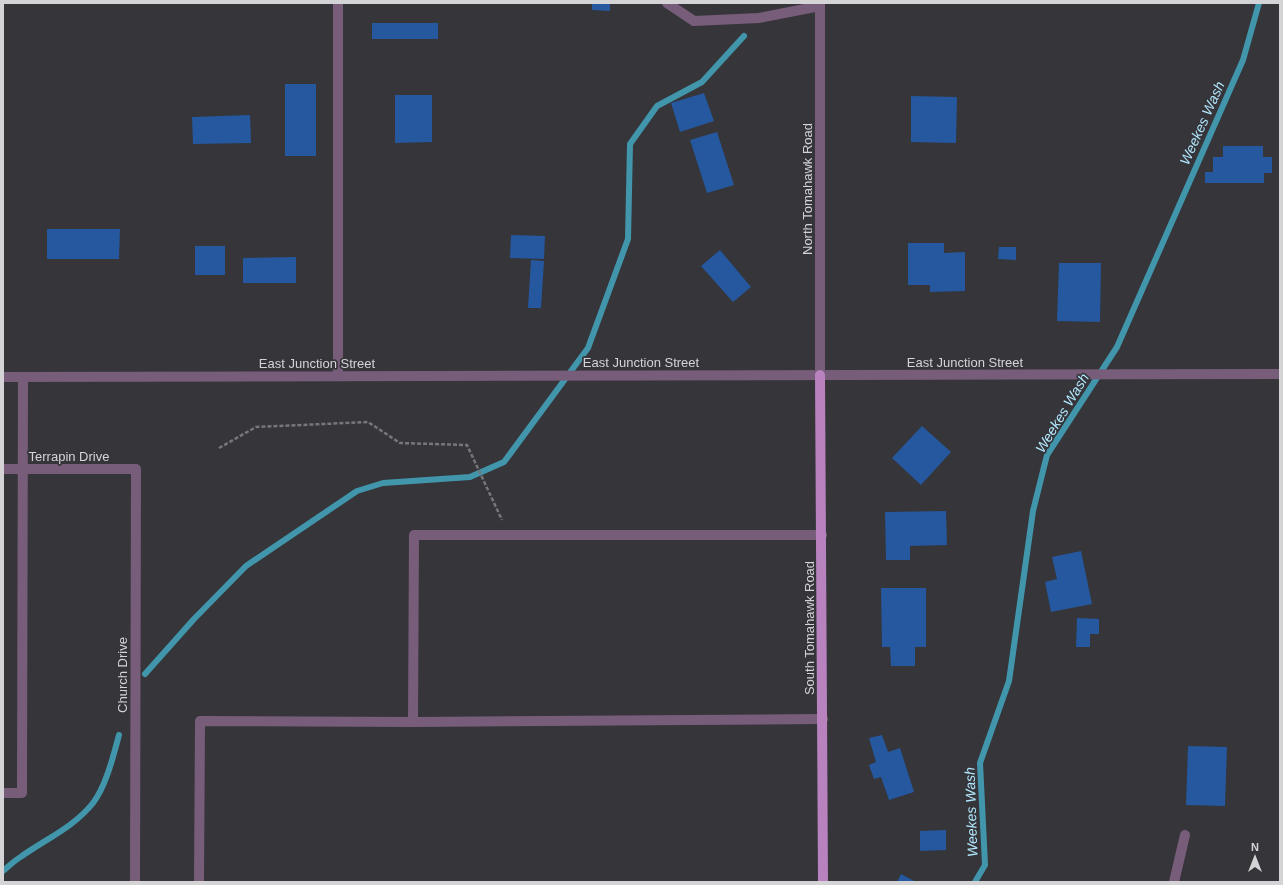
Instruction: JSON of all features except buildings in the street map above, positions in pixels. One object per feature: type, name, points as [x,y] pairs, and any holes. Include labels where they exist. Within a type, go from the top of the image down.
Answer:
[{"type":"main road","name":"South Tomahawk Road","points":[[820,375],[823,882]]},
{"type":"street","points":[[338,3],[338,376]]},
{"type":"street","points":[[667,3],[694,20],[759,18],[820,5]]},
{"type":"street","name":"North Tomahawk Road","points":[[820,5],[820,375]]},
{"type":"street","name":"East Junction Street","points":[[3,377],[1280,374]]},
{"type":"street","points":[[3,793],[22,793],[23,377]]},
{"type":"street","name":"Terrapin Drive","points":[[3,469],[136,469]]},
{"type":"street","name":"Church Drive","points":[[135,882],[136,469]]},
{"type":"street","points":[[413,722],[414,535],[822,535]]},
{"type":"street","points":[[199,882],[200,721],[413,722],[823,719]]},
{"type":"street","points":[[1174,882],[1185,835]]},
{"type":"path","points":[[219,448],[256,427],[368,422],[400,443],[467,445],[509,535]]},
{"type":"waterway","name":"Weekes Wash","points":[[975,882],[985,865],[980,763],[1009,681],[1033,511],[1047,455],[1117,347],[1243,60],[1259,3]]},
{"type":"waterway","points":[[145,674],[194,619],[246,566],[357,491],[383,483],[470,477],[504,462],[588,348],[628,239],[630,144],[657,106],[702,82],[744,36]]},
{"type":"waterway","points":[[3,871],[14,861],[69,826],[93,803],[102,788],[112,762],[119,735]]}]
